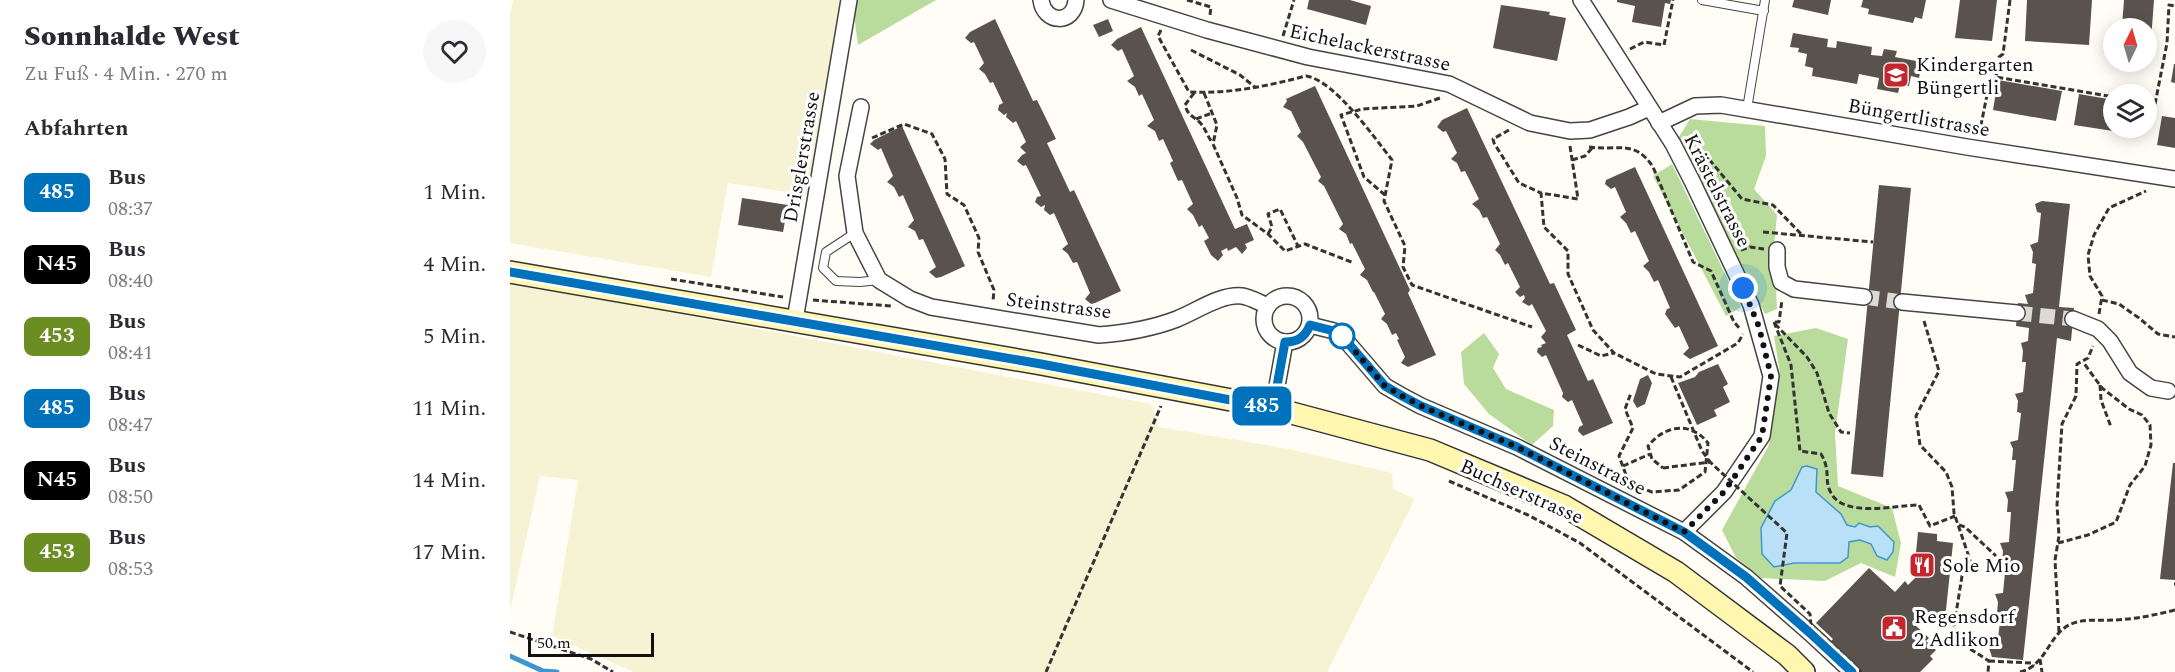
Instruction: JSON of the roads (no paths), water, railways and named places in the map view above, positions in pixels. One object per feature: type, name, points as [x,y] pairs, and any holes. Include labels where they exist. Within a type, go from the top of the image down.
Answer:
[{"type":"main road","name":"Buchserstrasse","points":[[510,272],[795,320],[1273,408],[1430,450],[1564,506],[1676,572],[1787,655],[1804,672]]},
{"type":"street","name":"Drisglerstrasse","points":[[795,320],[849,0]]},
{"type":"street","points":[[1041,0],[1045,12],[1049,16],[1060,19],[1070,14],[1076,0]]},
{"type":"street","name":"Eichelackerstrasse","points":[[1111,0],[1308,57],[1449,84],[1519,119],[1570,137],[1649,108]]},
{"type":"street","name":"Krästelstrasse","points":[[1581,0],[1674,147],[1751,305],[1771,376],[1762,436],[1724,492],[1684,532]]},
{"type":"street","name":"Büngertlistrasse","points":[[1659,123],[1695,106],[1721,105],[2175,179]]},
{"type":"street","points":[[861,107],[847,176],[855,234],[879,280]]},
{"type":"street","points":[[1777,250],[1777,267],[1781,282],[1794,289],[1864,297]]},
{"type":"street","name":"Steinstrasse","points":[[879,280],[910,299],[931,307],[1099,335],[1128,333],[1151,328],[1220,299],[1243,296],[1268,306]]},
{"type":"street","points":[[1281,297],[1297,298],[1308,309],[1310,325],[1301,338],[1293,342],[1285,342],[1271,336],[1265,326],[1265,312],[1268,306],[1281,297]]},
{"type":"street","points":[[1902,302],[2017,313]]},
{"type":"street","points":[[2073,319],[2098,329],[2110,341],[2130,373],[2151,388],[2168,391]]},
{"type":"street","name":"Steinstrasse","points":[[1310,325],[1334,331],[1342,336],[1385,386],[1404,397],[1517,447],[1684,532],[1746,577],[1852,672]]},
{"type":"street","points":[[1273,408],[1285,342]]},
{"type":"lane","points":[[1702,0],[1764,11]]},
{"type":"lane","points":[[1747,109],[1765,0]]},
{"type":"lane","points":[[855,234],[826,252],[822,268],[836,281],[879,280]]},
{"type":"water","points":[[1802,467],[1817,469],[1816,492],[1841,514],[1847,525],[1855,527],[1859,523],[1870,527],[1878,526],[1894,542],[1893,552],[1887,560],[1877,556],[1871,544],[1860,540],[1849,542],[1848,557],[1840,563],[1794,563],[1774,567],[1762,554],[1761,528],[1775,501],[1791,490]]},
{"type":"waterway","points":[[510,656],[543,671],[557,672]]},
{"type":"tunnel","points":[[1864,297],[1902,302]]},
{"type":"tunnel","points":[[2017,313],[2073,319]]},
{"type":"place","name":"Kindergarten Büngertli","points":[[1896,75]]},
{"type":"place","name":"Sole Mio","points":[[1922,565]]},
{"type":"place","name":"Regensdorf 2 Adlikon","points":[[1894,628]]}]
